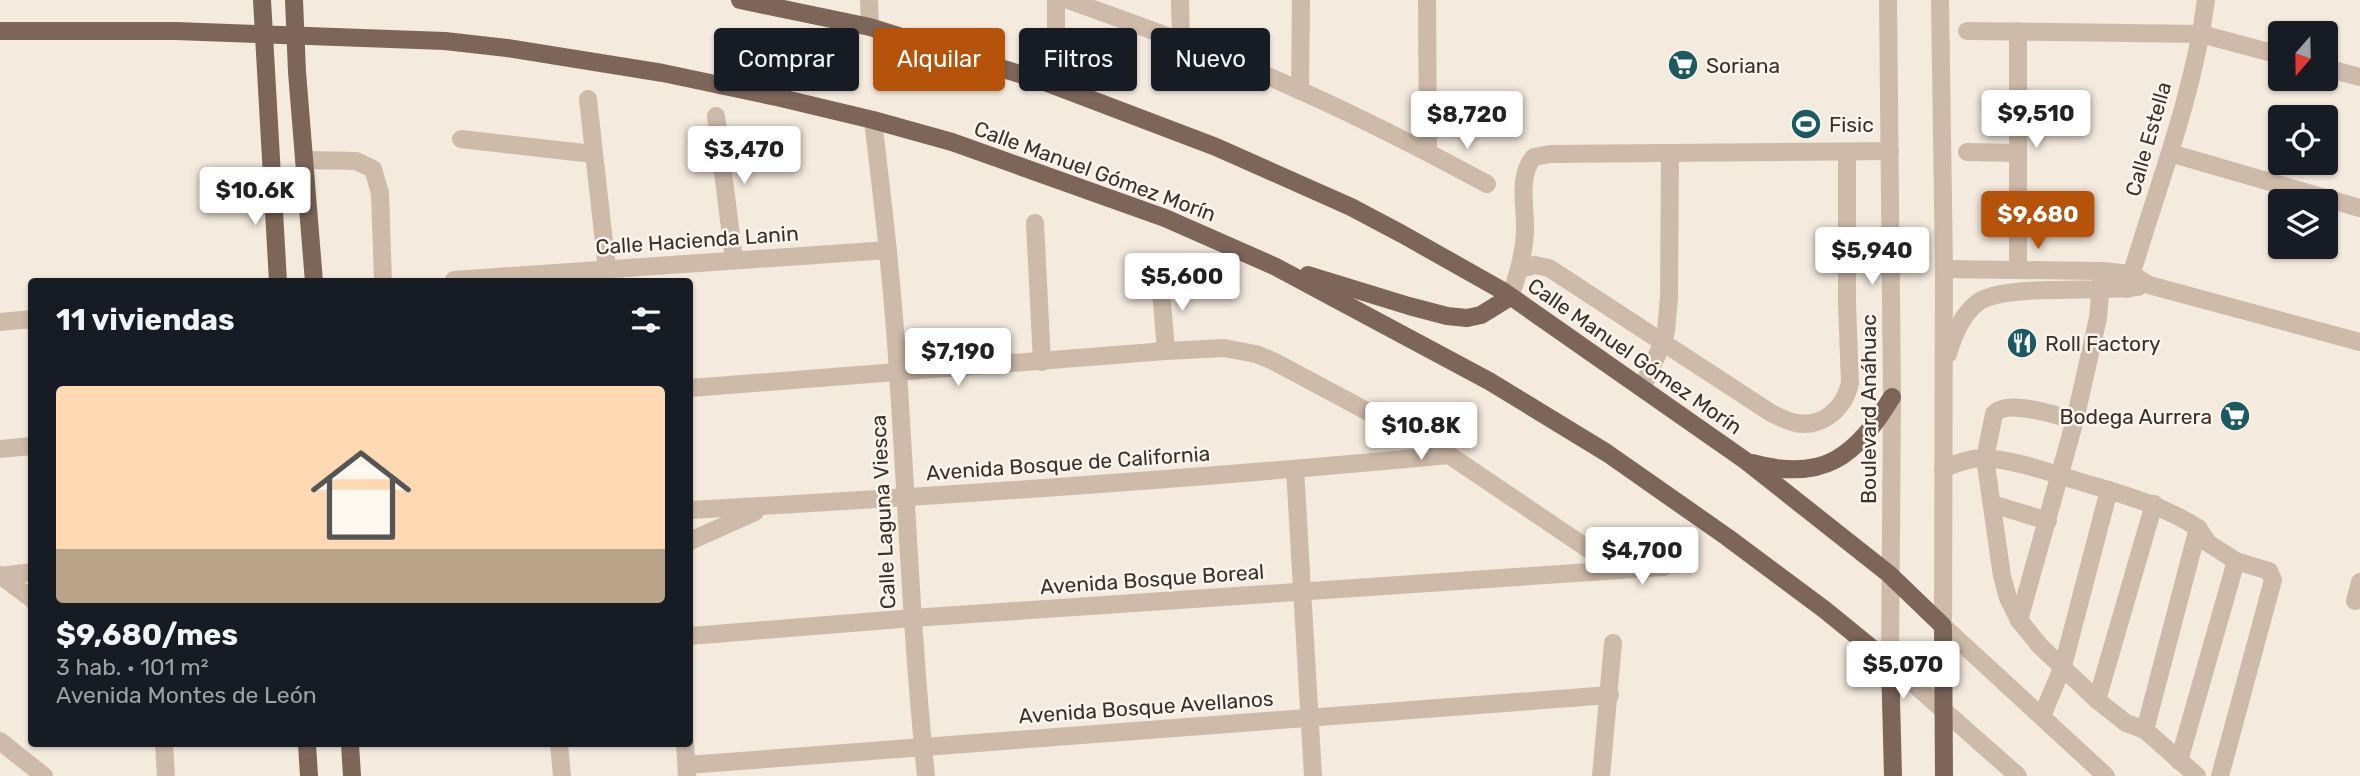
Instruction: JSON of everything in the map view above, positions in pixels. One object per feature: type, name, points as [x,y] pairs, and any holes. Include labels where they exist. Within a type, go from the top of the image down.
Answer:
[{"type":"main road","points":[[262,0],[278,278]]},
{"type":"main road","points":[[294,0],[314,278]]},
{"type":"main road","name":"Calle Manuel Gómez Morín","points":[[740,0],[870,27],[1045,82],[1216,147],[1361,213],[1451,261],[1510,297],[1746,461],[1889,574],[1943,625]]},
{"type":"main road","name":"Calle Manuel Gómez Morín","points":[[0,31],[176,31],[444,41],[573,57],[676,76],[873,120],[952,142],[1165,218],[1274,266],[1489,381],[1607,453],[1727,537],[1825,610],[1890,663]]},
{"type":"main road","points":[[1274,266],[1447,316],[1467,318],[1481,315],[1510,297]]},
{"type":"main road","points":[[1746,461],[1789,470],[1812,469],[1833,460],[1855,446],[1872,429],[1892,397]]},
{"type":"main road","points":[[1943,625],[1944,776]]},
{"type":"main road","name":"Boulevard Anáhuac","points":[[1890,663],[1893,776]]},
{"type":"main road","points":[[307,747],[309,776]]},
{"type":"main road","points":[[350,747],[352,776]]},
{"type":"street","points":[[869,0],[870,27]]},
{"type":"street","points":[[1056,0],[1056,28]]},
{"type":"street","points":[[1068,0],[1151,30]]},
{"type":"street","points":[[1180,0],[1181,28]]},
{"type":"street","points":[[1300,91],[1301,0]]},
{"type":"street","points":[[1427,0],[1428,152]]},
{"type":"street","name":"Boulevard Anáhuac","points":[[1888,0],[1892,397],[1890,663]]},
{"type":"street","points":[[1940,0],[1944,269],[1943,625]]},
{"type":"street","name":"Calle Estella","points":[[2129,281],[2170,153],[2202,34],[2206,0]]},
{"type":"street","points":[[1967,31],[2202,34],[2268,52]]},
{"type":"street","points":[[2018,31],[2018,270]]},
{"type":"street","points":[[2338,71],[2360,77]]},
{"type":"street","points":[[1270,78],[1428,152],[1487,184]]},
{"type":"street","points":[[588,99],[607,269]]},
{"type":"street","points":[[716,116],[734,260]]},
{"type":"street","name":"Calle Laguna Viesca","points":[[873,120],[888,250],[898,373],[912,618],[926,776]]},
{"type":"street","points":[[461,139],[593,154]]},
{"type":"street","points":[[1510,297],[1520,269],[1525,231],[1526,169],[1534,157],[1550,154],[1889,151]]},
{"type":"street","points":[[1520,269],[1535,265],[1549,268],[1771,413],[1791,422],[1815,422],[1835,412],[1848,394],[1850,383],[1847,152]]},
{"type":"street","points":[[1967,152],[2017,153]]},
{"type":"street","points":[[2170,153],[2360,208]]},
{"type":"street","points":[[1642,388],[1664,342],[1669,297],[1670,154]]},
{"type":"street","points":[[304,160],[356,161],[373,169],[380,193],[383,278]]},
{"type":"street","points":[[1035,223],[1042,362]]},
{"type":"street","name":"Calle Hacienda Lanin","points":[[518,278],[607,269],[888,250]]},
{"type":"street","points":[[1944,269],[2018,270],[2129,281],[2360,342]]},
{"type":"street","points":[[1160,278],[1166,351]]},
{"type":"street","points":[[1943,370],[1961,321],[1986,297],[2102,280]]},
{"type":"street","points":[[2019,620],[2075,420],[2091,354],[2102,280]]},
{"type":"street","points":[[0,322],[28,319]]},
{"type":"street","points":[[693,388],[1166,351],[1224,348],[1256,354],[1448,455],[1618,569]]},
{"type":"street","points":[[2075,420],[2017,407],[2003,407],[1994,414],[1985,458],[2002,576],[2008,598],[2019,620],[2040,646],[2097,699],[2126,723],[2145,730],[2197,776]]},
{"type":"street","points":[[0,449],[28,446]]},
{"type":"street","name":"Avenida Bosque de California","points":[[693,510],[904,498],[1448,455]]},
{"type":"street","points":[[1943,469],[1963,460],[1985,458],[2029,466],[2154,504],[2198,528],[2208,543],[2236,561],[2269,571],[2273,580],[2220,776]]},
{"type":"street","points":[[1295,469],[1313,776]]},
{"type":"street","points":[[2042,716],[2063,666],[2109,490]]},
{"type":"street","points":[[1992,504],[2048,521]]},
{"type":"street","points":[[2097,699],[2154,504]]},
{"type":"street","points":[[693,540],[772,506]]},
{"type":"street","points":[[2145,730],[2198,528]]},
{"type":"street","points":[[2179,761],[2236,561]]},
{"type":"street","name":"Avenida Bosque Boreal","points":[[693,636],[912,618],[1664,567]]},
{"type":"street","points":[[0,575],[28,572]]},
{"type":"street","points":[[0,575],[28,596]]},
{"type":"street","points":[[2355,601],[2360,582]]},
{"type":"street","name":"Calle Manuel Gómez Morín","points":[[1943,625],[2106,776]]},
{"type":"street","points":[[1601,776],[1613,643]]},
{"type":"street","name":"Calle Manuel Gómez Morín","points":[[1890,663],[2018,776]]},
{"type":"street","name":"Avenida Bosque Avellanos","points":[[687,770],[923,747],[1610,695]]},
{"type":"street","points":[[0,741],[44,776]]},
{"type":"street","points":[[164,747],[166,776]]},
{"type":"street","points":[[559,747],[562,776]]},
{"type":"street","points":[[685,747],[687,770]]},
{"type":"place","name":"Soriana","points":[[1683,65]]},
{"type":"place","name":"Fisic","points":[[1806,124]]},
{"type":"place","name":"Roll Factory","points":[[2022,343]]},
{"type":"place","name":"Bodega Aurrera","points":[[2235,416]]}]
